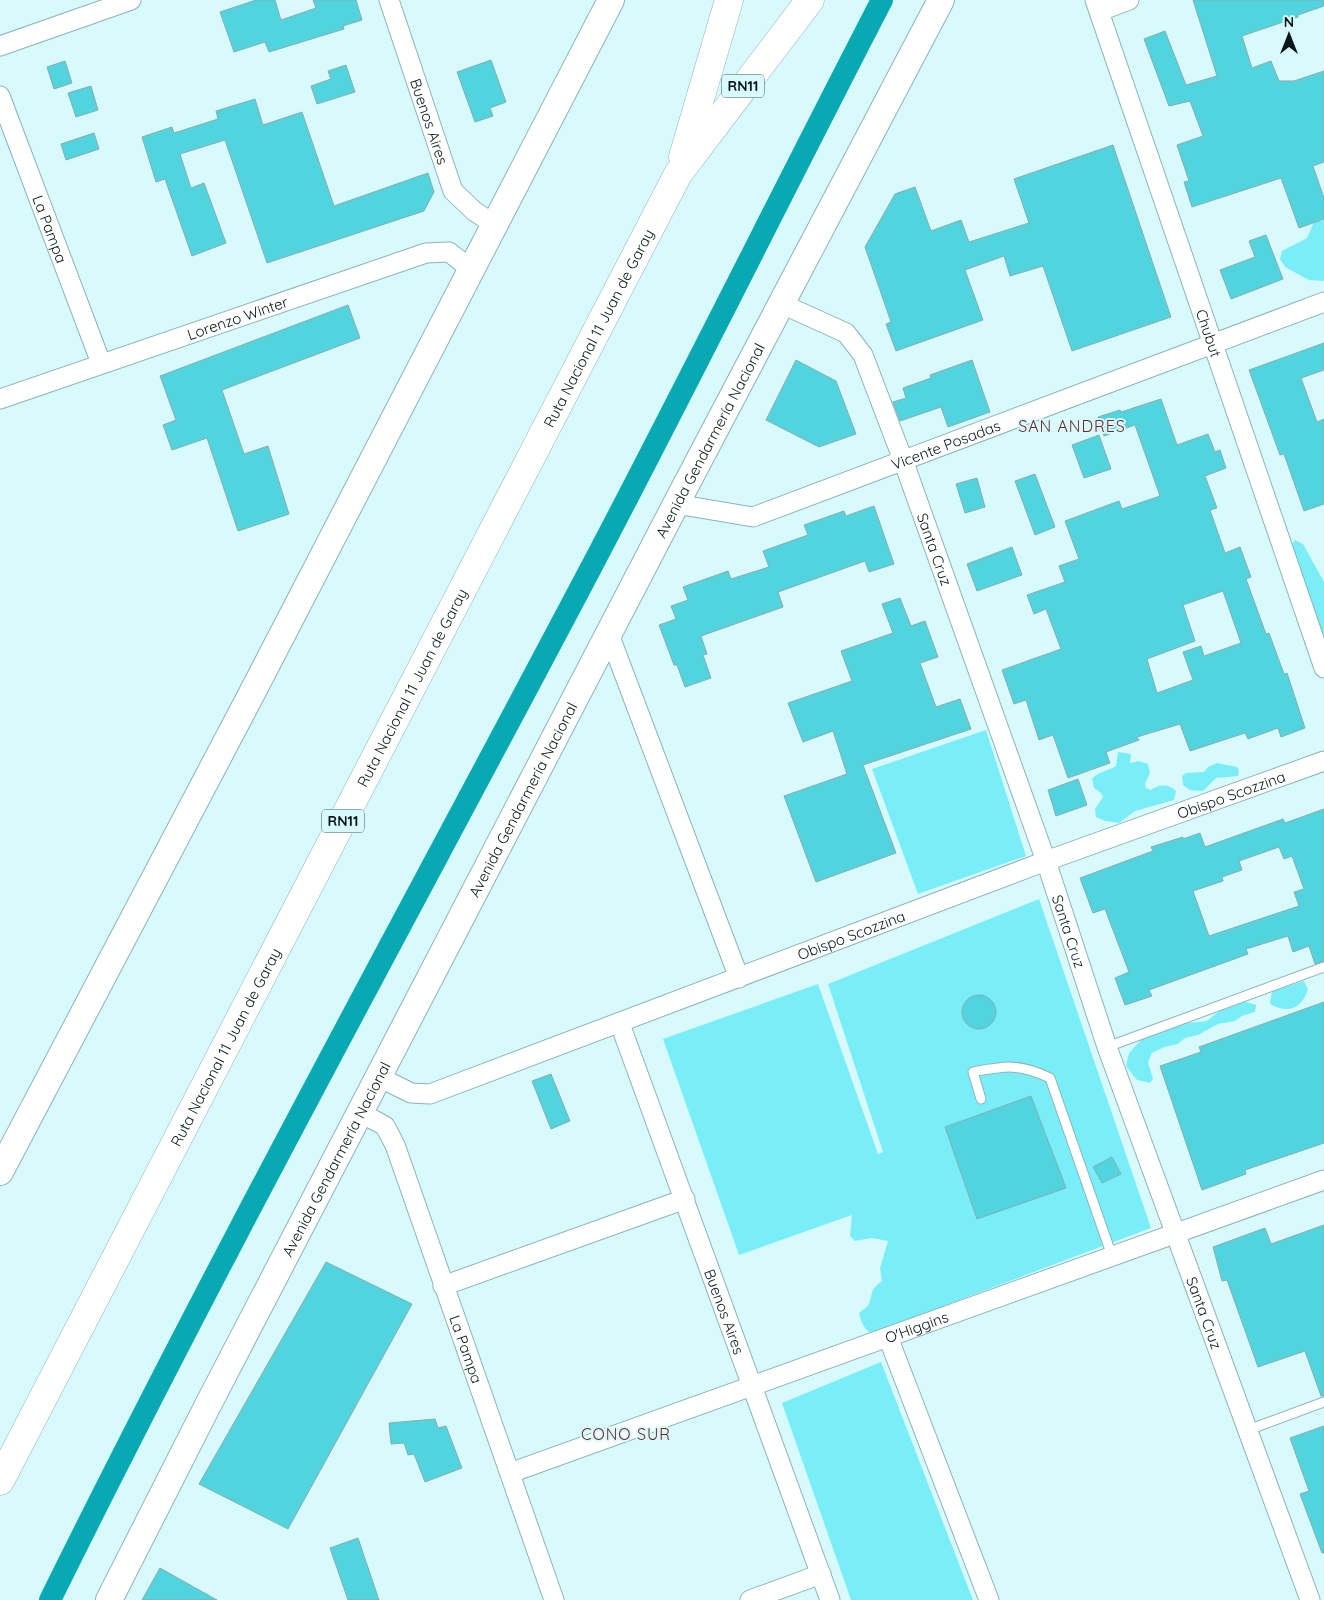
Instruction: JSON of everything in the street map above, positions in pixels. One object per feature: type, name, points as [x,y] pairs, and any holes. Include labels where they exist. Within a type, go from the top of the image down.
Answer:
[{"type":"highway","name":"Ruta Nacional 11 Juan de Garay","points":[[678,174],[728,0]]},
{"type":"highway","name":"Ruta Nacional 11 Juan de Garay","points":[[3,1480],[678,174],[810,0]]},
{"type":"main road","points":[[0,1172],[472,270],[611,0]]},
{"type":"main road","name":"Avenida Gendarmería Nacional","points":[[109,1600],[209,1403],[676,504],[942,0]]},
{"type":"street","points":[[0,46],[131,0]]},
{"type":"street","name":"Buenos Aires","points":[[389,0],[453,191],[474,211],[495,224]]},
{"type":"street","points":[[1097,6],[1128,0]]},
{"type":"street","name":"Chubut","points":[[1097,6],[1324,668]]},
{"type":"street","name":"La Pampa","points":[[0,96],[101,363]]},
{"type":"street","name":"Lorenzo Winter","points":[[0,399],[426,253],[449,252],[472,270]]},
{"type":"street","name":"Vicente Posadas","points":[[676,504],[753,517],[1324,302]]},
{"type":"street","name":"Santa Cruz","points":[[782,304],[846,334],[863,355],[903,460],[1046,861],[1108,1047],[1310,1600]]},
{"type":"street","points":[[609,634],[739,978]]},
{"type":"street","name":"Obispo Scozzina","points":[[379,1077],[411,1093],[430,1094],[620,1024],[1046,861],[1324,761]]},
{"type":"street","name":"Buenos Aires","points":[[620,1024],[830,1600]]},
{"type":"street","name":"La Pampa","points":[[361,1113],[385,1126],[395,1144],[554,1600]]},
{"type":"street","name":"O'Higgins","points":[[510,1473],[1324,1180]]},
{"type":"street","points":[[443,1286],[685,1199]]},
{"type":"street","points":[[888,1337],[989,1600]]},
{"type":"street","points":[[750,1600],[821,1574]]},
{"type":"street","points":[[1319,1600],[1324,1598]]},
{"type":"lane","points":[[1108,1047],[1324,966]]},
{"type":"lane","points":[[981,1099],[973,1072],[1011,1065],[1031,1069],[1050,1078],[1112,1256]]},
{"type":"lane","points":[[1248,1430],[1324,1402]]},
{"type":"shaded area","points":[[1324,220],[1324,281],[1309,280],[1285,267],[1280,259],[1282,251],[1307,238],[1314,222]]},
{"type":"shaded area","points":[[1295,540],[1303,544],[1324,582],[1324,640],[1290,547]]},
{"type":"shaded area","points":[[986,730],[1026,856],[918,894],[872,769]]},
{"type":"shaded area","points":[[1118,752],[1131,754],[1130,763],[1139,761],[1148,764],[1150,773],[1145,784],[1146,788],[1151,790],[1161,786],[1170,787],[1176,791],[1174,800],[1135,811],[1119,823],[1105,821],[1096,817],[1095,809],[1103,797],[1094,788],[1092,779],[1098,774],[1116,766]]},
{"type":"shaded area","points":[[1217,763],[1237,767],[1239,771],[1238,776],[1216,778],[1203,791],[1190,790],[1183,785],[1182,776],[1186,773],[1204,772],[1208,767]]},
{"type":"shaded area","points":[[1039,899],[1151,1228],[943,1306],[924,1329],[899,1344],[878,1337],[868,1332],[864,1327],[859,1313],[868,1306],[873,1290],[882,1281],[880,1268],[888,1241],[872,1238],[855,1241],[850,1236],[852,1215],[739,1255],[663,1039],[818,984],[878,1154],[883,1152],[828,984]]},
{"type":"shaded area","points":[[1304,981],[1308,989],[1302,1001],[1294,1008],[1283,1009],[1270,1004],[1272,991]]},
{"type":"shaded area","points":[[1244,1001],[1256,1005],[1255,1012],[1242,1016],[1235,1021],[1218,1024],[1198,1035],[1185,1038],[1178,1044],[1164,1047],[1152,1053],[1148,1062],[1153,1079],[1150,1083],[1137,1080],[1126,1066],[1129,1053],[1142,1039],[1188,1023],[1207,1021],[1218,1012]]},
{"type":"shaded area","points":[[881,1362],[973,1600],[851,1600],[782,1403]]},
{"type":"building","points":[[256,0],[275,0],[281,20],[316,8],[313,0],[356,0],[362,20],[343,26],[344,29],[269,52],[265,42],[234,52],[220,12]]},
{"type":"building","points":[[1193,0],[1324,0],[1324,6],[1242,36],[1252,68],[1271,61],[1279,81],[1294,81],[1324,71],[1324,162],[1313,166],[1324,198],[1324,219],[1299,228],[1281,178],[1192,207],[1184,182],[1189,181],[1177,145],[1203,136],[1190,101],[1169,106],[1144,39],[1165,31],[1186,85],[1217,76]]},
{"type":"building","points":[[491,60],[506,102],[490,108],[493,116],[475,122],[457,72]]},
{"type":"building","points":[[65,61],[72,83],[54,89],[47,67]]},
{"type":"building","points":[[346,65],[355,92],[317,104],[311,86],[331,79],[328,71]]},
{"type":"building","points":[[91,86],[98,110],[76,117],[68,93]]},
{"type":"building","points":[[255,99],[263,125],[302,112],[334,206],[428,173],[434,192],[424,211],[267,263],[225,140],[180,154],[191,188],[204,183],[226,243],[192,256],[165,179],[156,182],[142,137],[172,127],[174,133],[218,119],[216,111]]},
{"type":"building","points":[[94,133],[99,149],[66,160],[61,144]]},
{"type":"building","points":[[1113,145],[1171,317],[1072,351],[1043,266],[1010,276],[1004,256],[965,270],[983,320],[896,351],[886,324],[891,322],[865,247],[895,194],[915,187],[931,231],[961,220],[969,242],[1029,223],[1014,179]]},
{"type":"building","points":[[1266,235],[1283,279],[1231,299],[1220,270],[1255,257],[1249,241]]},
{"type":"building","points":[[348,305],[360,338],[222,390],[244,454],[268,446],[289,514],[238,531],[207,438],[172,450],[163,425],[176,420],[160,376]]},
{"type":"building","points":[[1324,343],[1324,370],[1301,378],[1317,422],[1324,419],[1324,504],[1304,511],[1284,454],[1280,455],[1249,370]]},
{"type":"building","points":[[796,360],[836,381],[856,434],[819,447],[766,420]]},
{"type":"building","points":[[972,360],[990,412],[948,427],[941,407],[900,421],[893,402],[906,398],[903,388],[931,378],[930,375]]},
{"type":"building","points":[[1161,399],[1177,445],[1208,434],[1215,452],[1220,450],[1226,468],[1205,476],[1217,508],[1210,510],[1225,553],[1240,547],[1251,577],[1246,579],[1266,634],[1269,633],[1284,674],[1287,673],[1305,728],[1281,737],[1278,728],[1248,739],[1245,733],[1190,751],[1180,724],[1137,737],[1139,740],[1106,752],[1110,763],[1068,778],[1053,735],[1039,740],[1026,700],[1014,704],[1002,670],[1061,649],[1046,609],[1034,614],[1027,595],[1065,582],[1059,566],[1079,559],[1065,521],[1119,501],[1122,509],[1160,496],[1135,425],[1104,436],[1098,417],[1120,410],[1121,412]],"holes":[[[1223,591],[1241,643],[1204,656],[1201,646],[1183,652],[1193,680],[1157,693],[1147,659],[1195,641],[1183,605]]]},
{"type":"building","points":[[1099,435],[1111,469],[1084,478],[1072,445]]},
{"type":"building","points":[[1035,474],[1055,527],[1035,535],[1015,481]]},
{"type":"building","points":[[977,478],[985,507],[965,513],[956,484]]},
{"type":"building","points":[[874,506],[894,564],[869,572],[865,561],[778,592],[783,607],[701,636],[707,654],[703,655],[711,678],[685,687],[677,665],[674,665],[659,625],[676,619],[671,606],[688,600],[683,587],[728,571],[731,579],[769,567],[763,551],[808,535],[804,525],[844,511],[846,516]]},
{"type":"building","points":[[1012,547],[1022,575],[977,591],[967,564]]},
{"type":"building","points":[[900,598],[911,626],[925,621],[938,657],[920,663],[936,707],[960,699],[971,729],[863,765],[896,853],[816,882],[784,796],[847,774],[833,731],[803,742],[788,703],[852,681],[841,651],[893,633],[882,604]]},
{"type":"building","points":[[1078,779],[1087,805],[1056,816],[1048,790]]},
{"type":"building","points":[[1324,809],[1324,961],[1315,964],[1309,946],[1293,952],[1288,936],[1246,949],[1248,954],[1149,990],[1152,996],[1125,1005],[1115,978],[1129,972],[1105,909],[1093,913],[1080,878],[1153,851],[1151,847],[1183,837],[1183,839],[1200,833],[1205,847],[1283,819],[1285,823]],"holes":[[[1279,847],[1284,859],[1292,856],[1304,889],[1294,892],[1299,906],[1209,936],[1193,891],[1223,881],[1222,877],[1242,870],[1239,861]]]},
{"type":"building","points":[[979,995],[991,1000],[996,1012],[991,1024],[979,1029],[967,1024],[962,1012],[967,1000]]},
{"type":"building","points":[[1324,1002],[1324,1143],[1245,1170],[1246,1174],[1202,1190],[1160,1066],[1201,1052],[1199,1047]]},
{"type":"building","points":[[551,1074],[570,1121],[551,1129],[532,1081]]},
{"type":"building","points":[[1031,1096],[1066,1188],[977,1219],[945,1127]]},
{"type":"building","points":[[1112,1157],[1121,1174],[1102,1183],[1093,1167]]},
{"type":"building","points":[[1324,1225],[1324,1396],[1321,1396],[1305,1351],[1258,1367],[1227,1280],[1222,1281],[1213,1247],[1265,1228],[1271,1244]]},
{"type":"building","points":[[326,1262],[412,1304],[288,1529],[199,1484]]},
{"type":"building","points":[[435,1419],[438,1428],[446,1426],[462,1468],[425,1482],[414,1454],[408,1455],[404,1443],[391,1444],[389,1423]]},
{"type":"building","points":[[1324,1426],[1324,1553],[1322,1553],[1300,1494],[1309,1491],[1290,1438]]},
{"type":"building","points":[[358,1538],[379,1600],[348,1600],[330,1548]]},
{"type":"building","points":[[160,1568],[217,1600],[142,1600]]},
{"type":"waterway","points":[[50,1600],[114,1471],[246,1216],[622,509],[882,0]]},
{"type":"district","name":"SAN ANDRES","points":[[1072,426]]},
{"type":"district","name":"CONO SUR","points":[[626,1434]]}]
